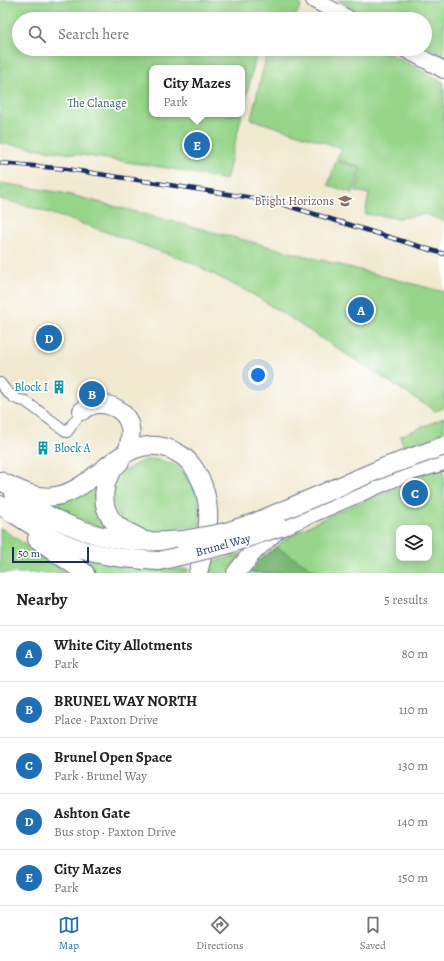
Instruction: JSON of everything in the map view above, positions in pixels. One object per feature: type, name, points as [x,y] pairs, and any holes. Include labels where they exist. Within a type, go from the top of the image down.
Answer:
[{"type":"highway","points":[[82,411],[89,406],[102,404],[114,406],[124,414],[128,420],[131,430],[127,452]]},
{"type":"highway","points":[[149,542],[127,532],[116,524],[106,509],[105,488],[111,472],[123,460],[138,453],[162,446]]},
{"type":"highway","points":[[0,481],[28,494],[45,498],[60,496],[81,485],[127,452],[143,447],[162,446],[182,455],[192,464],[205,489],[209,520],[198,573]]},
{"type":"highway","name":"Brunel Way","points":[[149,542],[183,540],[226,532],[256,522],[385,467],[444,446]]},
{"type":"highway","name":"Brunel Way","points":[[0,507],[64,543],[100,554],[158,561],[226,545],[280,527],[402,474],[444,460]]},
{"type":"highway","points":[[0,487],[33,508],[60,522],[86,532],[119,540],[149,542]]},
{"type":"highway","points":[[0,507],[24,531],[86,573]]},
{"type":"highway","points":[[236,573],[253,552],[280,527]]},
{"type":"main road","points":[[314,0],[336,12]]},
{"type":"main road","points":[[418,56],[444,70]]},
{"type":"street","points":[[0,383],[4,391],[18,400],[25,401],[67,432],[82,411]]},
{"type":"green space","name":"The Clanage","points":[[4,0],[292,0],[301,5],[298,12],[12,12],[12,56],[256,56],[245,101],[245,65],[149,65],[149,117],[241,117],[226,180],[168,168],[0,143],[0,2]]},
{"type":"green space","points":[[337,0],[444,0],[444,55],[432,49],[432,12],[360,12]]},
{"type":"green space","points":[[266,56],[394,56],[444,83],[444,221],[425,214],[399,218],[365,214],[369,194],[356,191],[363,168],[336,159],[342,148],[251,119]]},
{"type":"green space","points":[[336,161],[361,168],[353,193],[328,185]]},
{"type":"green space","points":[[0,183],[63,193],[444,292],[444,408],[435,411],[254,295],[190,262],[95,228],[28,206],[0,199]]},
{"type":"green space","points":[[444,418],[444,573],[250,573],[264,557],[282,542],[303,529],[349,507],[415,481],[400,436]]},
{"type":"green space","points":[[150,459],[164,461],[176,466],[184,472],[195,489],[201,525],[165,531],[160,529],[144,531],[131,527],[120,518],[114,506],[114,492],[119,479],[130,467]]},
{"type":"green space","points":[[105,475],[116,534],[39,504]]},
{"type":"green space","points":[[0,528],[2,529],[67,573],[0,573]]},
{"type":"green space","points":[[276,547],[320,573],[250,573],[258,561]]},
{"type":"green space","points":[[242,554],[227,573],[204,573],[207,563]]},
{"type":"green space","points":[[70,556],[162,569],[188,569],[187,573],[95,573]]},
{"type":"railway","points":[[0,163],[67,169],[272,201],[444,254]]},
{"type":"place","name":"City Mazes","points":[[197,145]]},
{"type":"place","name":"Bright Horizons","points":[[345,201]]},
{"type":"place","name":"White City Allotments","points":[[361,310]]},
{"type":"place","name":"Ashton Gate","points":[[49,338]]},
{"type":"place","name":"Block I","points":[[59,387]]},
{"type":"place","name":"BRUNEL WAY NORTH","points":[[92,394]]},
{"type":"place","name":"Block A","points":[[43,448]]},
{"type":"place","name":"Brunel Open Space","points":[[415,493]]}]
